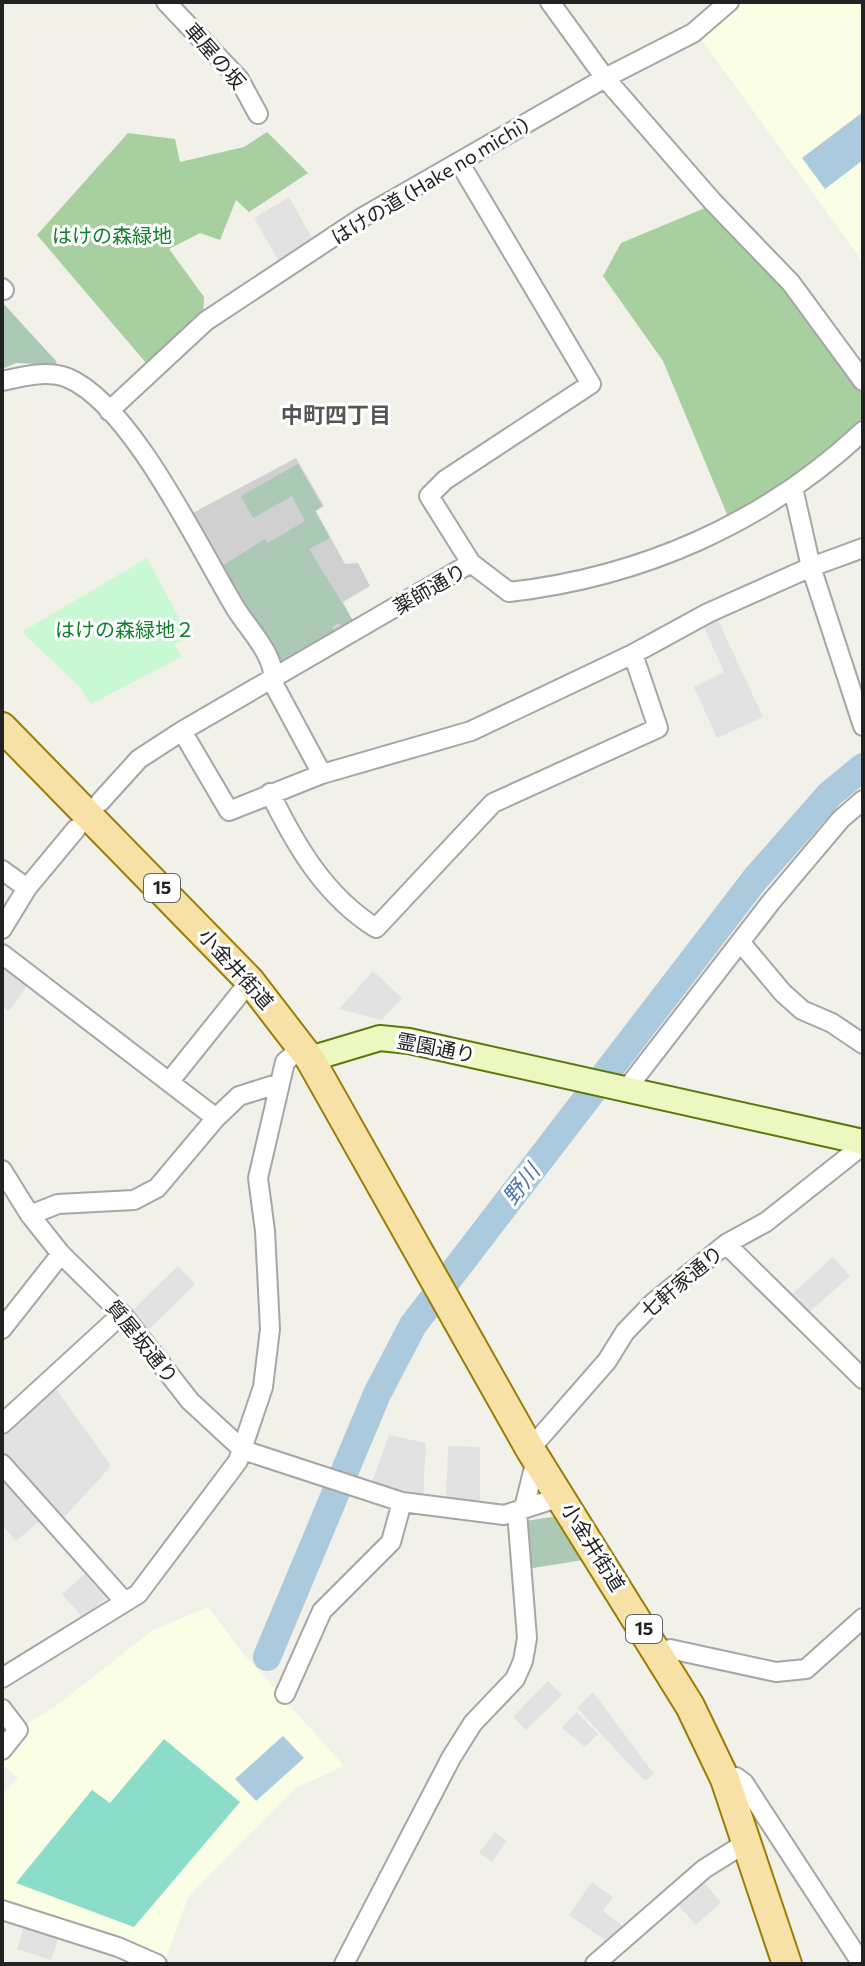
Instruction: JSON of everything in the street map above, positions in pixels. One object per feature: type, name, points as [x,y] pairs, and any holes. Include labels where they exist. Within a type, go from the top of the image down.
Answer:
[{"type":"main road","name":"小金井街道","points":[[2,727],[250,981],[306,1053],[535,1456],[661,1655],[725,1779],[787,1964]]},
{"type":"street","name":"車屋の坂","points":[[166,2],[239,79],[258,114]]},
{"type":"street","points":[[550,2],[605,78],[713,202],[791,283],[863,381]]},
{"type":"street","name":"はけの道 (Hake no michi)","points":[[109,411],[206,321],[363,217],[605,78],[693,33],[729,2]]},
{"type":"street","points":[[459,162],[591,384],[445,480],[429,496],[471,563]]},
{"type":"street","points":[[2,381],[43,373],[68,378],[109,411],[180,507],[235,607],[273,666],[273,683],[322,774]]},
{"type":"street","name":"薬師通り","points":[[100,802],[139,759],[182,731],[471,563],[509,592],[553,587],[652,562],[692,546],[793,488],[863,431]]},
{"type":"street","points":[[793,488],[811,567],[861,723]]},
{"type":"street","points":[[182,731],[229,811],[322,774],[471,731],[633,654],[708,613],[811,567],[863,548]]},
{"type":"street","points":[[270,793],[295,842],[328,889],[350,912],[376,928],[493,803],[658,728],[633,654]]},
{"type":"street","points":[[863,800],[814,850],[625,1091],[863,1143]]},
{"type":"street","points":[[2,929],[27,888],[76,829]]},
{"type":"street","points":[[2,870],[27,888]]},
{"type":"street","points":[[741,943],[783,993],[802,1010],[832,1023],[863,1044]]},
{"type":"street","points":[[2,954],[216,1118]]},
{"type":"street","points":[[169,1082],[250,981]]},
{"type":"street","name":"霊園通り","points":[[306,1053],[380,1038],[409,1041],[625,1091]]},
{"type":"street","points":[[2,1678],[138,1594],[238,1461],[263,1387],[270,1329],[265,1231],[258,1178],[277,1084],[285,1062],[306,1053]]},
{"type":"street","points":[[30,1215],[58,1204],[134,1200],[157,1188],[216,1118],[239,1096],[277,1084]]},
{"type":"street","name":"七軒家通り","points":[[344,1964],[451,1758],[473,1723],[515,1679],[523,1661],[527,1638],[520,1510],[535,1456],[607,1361],[625,1332],[654,1302],[726,1244],[766,1222],[863,1143]]},
{"type":"street","name":"質屋坂通り","points":[[2,1170],[30,1215],[61,1254],[122,1314],[190,1401],[243,1450],[402,1502]]},
{"type":"street","points":[[726,1244],[863,1379]]},
{"type":"street","points":[[2,1329],[61,1254]]},
{"type":"street","points":[[2,1424],[122,1314]]},
{"type":"street","points":[[2,1464],[125,1602]]},
{"type":"street","points":[[285,1694],[322,1611],[391,1542],[402,1502],[485,1513],[520,1510],[560,1494]]},
{"type":"street","points":[[661,1655],[670,1649],[776,1672],[806,1669],[863,1618]]},
{"type":"street","points":[[2,1709],[18,1730],[2,1750]]},
{"type":"street","points":[[725,1779],[736,1777],[744,1783],[862,1964]]},
{"type":"street","points":[[596,1963],[704,1869],[747,1842]]},
{"type":"street","points":[[2,1910],[118,1947],[157,1964]]},
{"type":"shaded area","points":[[742,2],[863,2],[863,262],[698,35]]},
{"type":"shaded area","points":[[289,197],[313,240],[278,260],[254,218]]},
{"type":"shaded area","points":[[2,302],[57,365],[16,363],[2,369]]},
{"type":"shaded area","points":[[296,458],[324,506],[316,511],[345,564],[358,563],[370,586],[343,602],[355,625],[280,664],[191,514]]},
{"type":"shaded area","points":[[298,464],[322,506],[315,511],[330,538],[309,549],[355,624],[345,630],[339,623],[332,627],[337,636],[281,663],[222,566],[265,539],[268,543],[305,521],[292,496],[253,518],[241,496]]},
{"type":"shaded area","points":[[717,618],[763,717],[717,738],[694,687],[724,672],[703,625]]},
{"type":"shaded area","points":[[2,965],[28,984],[9,1011],[2,1006]]},
{"type":"shaded area","points":[[373,971],[402,998],[382,1020],[339,1009]]},
{"type":"shaded area","points":[[833,1257],[850,1276],[805,1316],[789,1297]]},
{"type":"shaded area","points":[[178,1266],[195,1284],[148,1330],[131,1312]]},
{"type":"shaded area","points":[[54,1386],[111,1466],[59,1523],[2,1455],[2,1433]]},
{"type":"shaded area","points":[[389,1435],[426,1443],[423,1498],[372,1482]]},
{"type":"shaded area","points":[[448,1446],[480,1447],[480,1504],[446,1503]]},
{"type":"shaded area","points":[[2,1473],[42,1519],[16,1541],[2,1525]]},
{"type":"shaded area","points":[[559,1516],[583,1560],[527,1569],[525,1521]]},
{"type":"shaded area","points":[[85,1574],[106,1598],[83,1618],[62,1594]]},
{"type":"shaded area","points":[[208,1607],[242,1652],[344,1766],[296,1788],[188,1897],[164,1964],[2,1910],[2,1795],[18,1778],[2,1764],[2,1750],[18,1730],[60,1703],[153,1630]]},
{"type":"shaded area","points":[[548,1681],[562,1695],[526,1730],[513,1717]]},
{"type":"shaded area","points":[[593,1692],[654,1774],[645,1781],[577,1708]]},
{"type":"shaded area","points":[[577,1712],[598,1734],[585,1747],[562,1728]]},
{"type":"shaded area","points":[[495,1832],[507,1841],[492,1862],[479,1853]]},
{"type":"shaded area","points":[[697,1875],[721,1902],[696,1925],[672,1898]]},
{"type":"shaded area","points":[[592,1882],[613,1897],[603,1911],[623,1926],[605,1940],[569,1915]]},
{"type":"shaded area","points":[[25,1924],[60,1934],[51,1960],[17,1949]]},
{"type":"green space","name":"はけの森緑地","points":[[267,132],[308,173],[249,212],[236,200],[220,240],[200,233],[169,249],[204,297],[203,316],[147,364],[37,235],[128,133],[175,139],[180,162],[244,147]]},
{"type":"green space","points":[[710,206],[751,245],[863,389],[863,426],[835,451],[729,519],[663,361],[603,276],[621,243]]},
{"type":"green space","name":"はけの森緑地２","points":[[147,558],[189,637],[175,644],[181,657],[91,704],[79,686],[22,632]]},
{"type":"green space","points":[[164,1739],[240,1802],[134,1927],[16,1883],[92,1790],[110,1803]]},
{"type":"water","points":[[863,112],[863,160],[825,189],[802,158]]},
{"type":"water","points":[[283,1736],[304,1758],[256,1801],[235,1779]]},
{"type":"waterway","name":"野川","points":[[267,1657],[377,1394],[413,1325],[756,878],[830,794],[863,767]]},
{"type":"district","name":"中町四丁目","points":[[336,415]]}]
